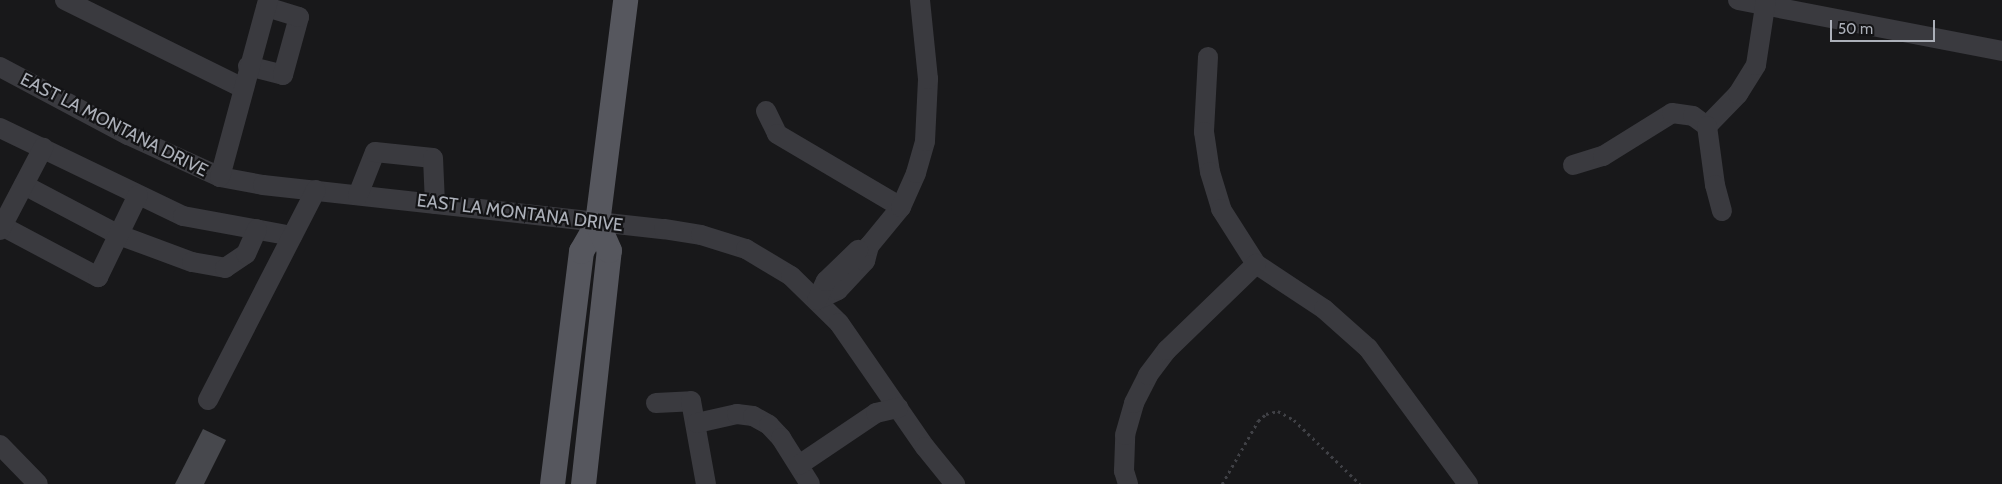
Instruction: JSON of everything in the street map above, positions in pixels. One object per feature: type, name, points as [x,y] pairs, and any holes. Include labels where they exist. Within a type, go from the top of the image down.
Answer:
[{"type":"main road","points":[[552,484],[581,251],[597,223],[626,0]]},
{"type":"main road","points":[[584,484],[610,250],[597,223]]},
{"type":"street","points":[[65,0],[243,88]]},
{"type":"street","points":[[817,300],[838,290],[865,261],[869,246],[901,207],[916,173],[925,141],[928,79],[920,0]]},
{"type":"street","points":[[1738,0],[1766,3],[2002,52]]},
{"type":"street","points":[[220,177],[248,66],[267,3],[299,17],[283,75],[248,66]]},
{"type":"street","points":[[1707,126],[1738,94],[1756,65],[1766,3]]},
{"type":"street","points":[[1208,57],[1204,132],[1210,172],[1221,209],[1256,264],[1324,309],[1361,341],[1468,484]]},
{"type":"street","name":"EAST LA MONTANA DRIVE","points":[[0,67],[128,135],[220,177],[597,223],[664,229],[740,247],[791,276],[839,323],[898,408],[955,484]]},
{"type":"street","points":[[766,110],[777,134],[901,207]]},
{"type":"street","points":[[1573,165],[1602,156],[1672,113],[1693,116],[1707,126],[1714,186],[1722,211]]},
{"type":"street","points":[[0,128],[183,216],[292,236]]},
{"type":"street","points":[[44,148],[1,228],[98,277],[138,195]]},
{"type":"street","points":[[358,195],[375,152],[433,158],[435,204]]},
{"type":"street","points":[[24,185],[118,235],[192,262],[225,268],[246,254],[257,229]]},
{"type":"street","points":[[208,400],[316,190]]},
{"type":"street","points":[[1128,484],[1124,471],[1125,435],[1134,403],[1148,375],[1167,350],[1256,264]]},
{"type":"street","points":[[656,403],[691,401],[697,423],[706,484]]},
{"type":"street","points":[[697,423],[737,414],[753,416],[768,425],[804,474],[876,413],[898,408]]},
{"type":"street","points":[[0,445],[35,483]]},
{"type":"path","points":[[1222,484],[1258,421],[1266,414],[1278,411],[1294,420],[1360,484]]},
{"type":"building","points":[[203,429],[226,440],[204,484],[175,484]]}]
